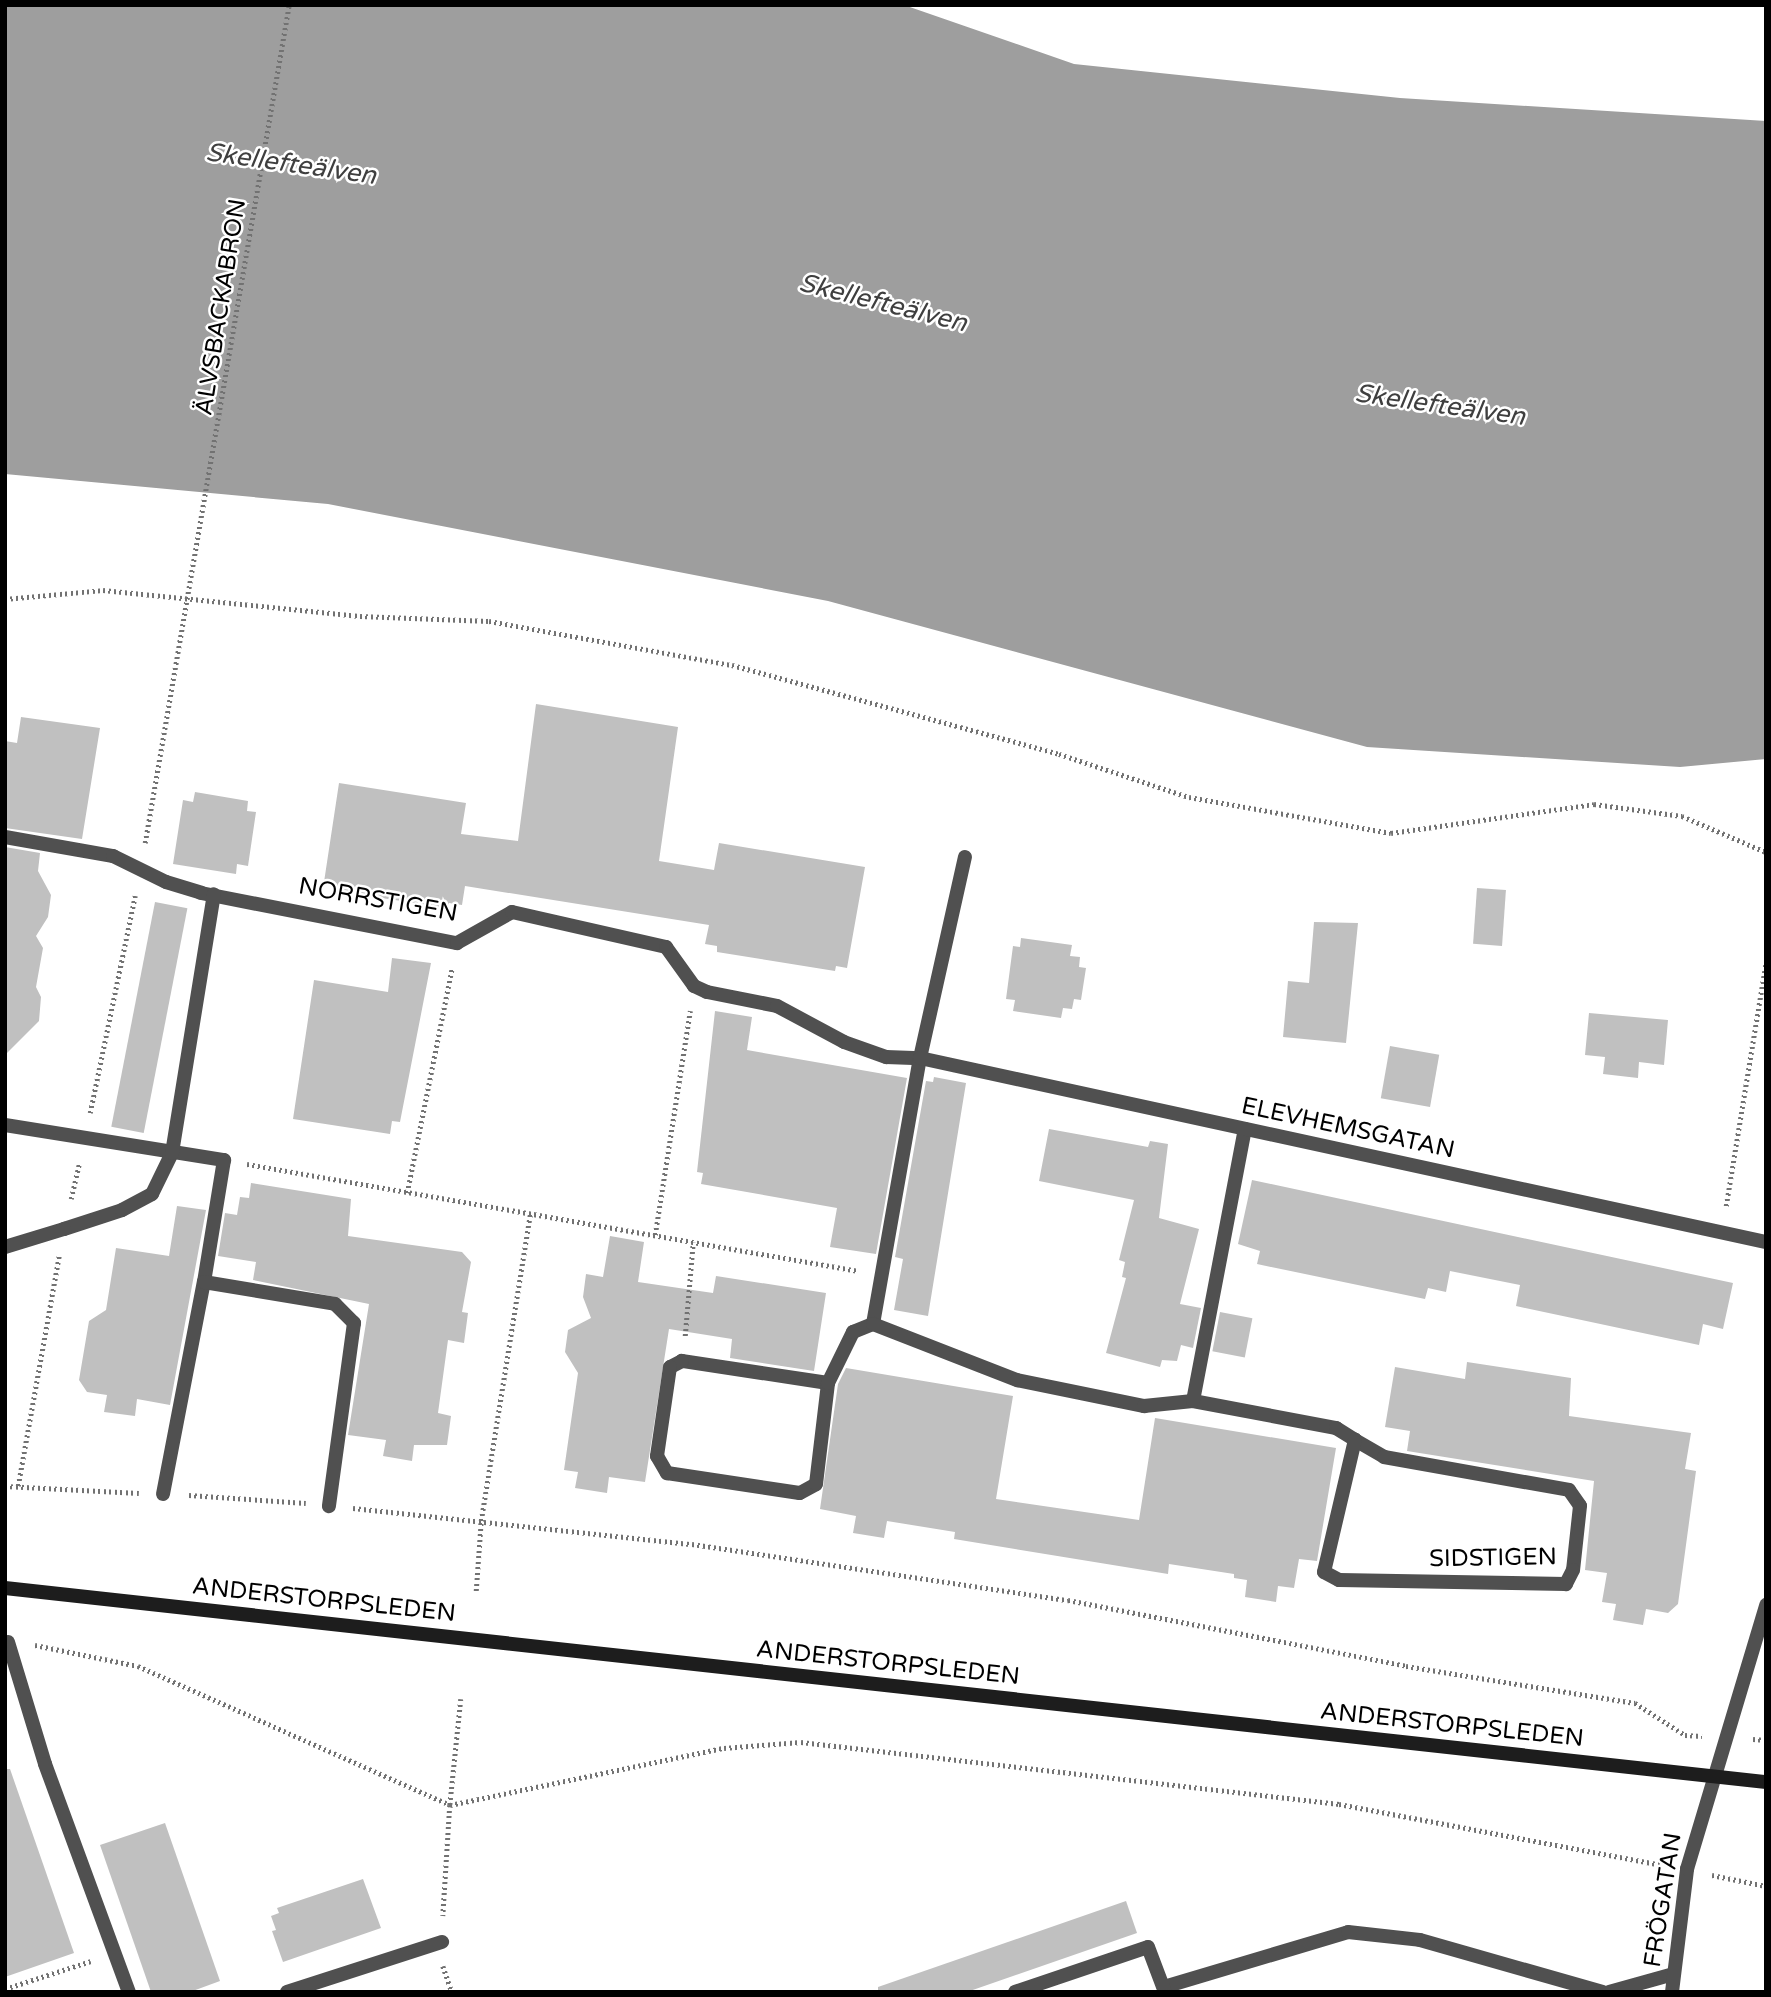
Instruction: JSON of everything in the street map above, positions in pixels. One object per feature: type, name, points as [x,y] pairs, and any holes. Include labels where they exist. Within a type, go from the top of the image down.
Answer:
[{"type":"main road","name":"ANDERSTORPSLEDEN","points":[[5,1588],[1766,1782]]},
{"type":"street","name":"NORRSTIGEN","points":[[5,837],[113,856],[166,882],[214,894],[457,943],[512,912],[666,947],[694,986]]},
{"type":"street","points":[[828,1383],[682,1361],[670,1367],[657,1456],[667,1473],[800,1493],[817,1484],[828,1383],[853,1332],[873,1324],[884,1276],[920,1058],[964,858]]},
{"type":"street","points":[[5,1247],[122,1210],[152,1194],[172,1153],[214,894]]},
{"type":"street","points":[[694,986],[777,1006],[844,1042],[886,1057],[920,1058]]},
{"type":"street","name":"ELEVHEMSGATAN","points":[[920,1058],[1766,1241]]},
{"type":"street","points":[[5,1125],[224,1160],[204,1282],[163,1494]]},
{"type":"street","points":[[1193,1401],[1245,1129]]},
{"type":"street","points":[[204,1282],[335,1304],[354,1323],[329,1506]]},
{"type":"street","name":"SIDSTIGEN","points":[[873,1324],[1017,1380],[1144,1406],[1193,1401],[1336,1429],[1355,1440],[1384,1457],[1569,1489],[1580,1506],[1573,1570],[1566,1584],[1339,1580],[1324,1572],[1355,1440]]},
{"type":"street","points":[[1712,1776],[1766,1605]]},
{"type":"street","points":[[8,1642],[45,1764],[128,1992]]},
{"type":"street","name":"FRÖGATAN","points":[[1672,1992],[1686,1869],[1712,1776]]},
{"type":"street","points":[[1014,1992],[1148,1947],[1165,1989],[1181,1987],[1348,1932],[1420,1940],[1602,1992]]},
{"type":"street","points":[[287,1992],[442,1941]]},
{"type":"street","points":[[1609,1992],[1674,1974]]},
{"type":"path","name":"ÄLVSBACKABRON","points":[[18,1486],[64,1229],[141,869],[195,573],[289,5]]},
{"type":"path","points":[[5,599],[103,590],[190,596],[360,616],[489,621],[732,665],[1059,754],[1189,797],[1391,833],[1594,804],[1682,816],[1766,852]]},
{"type":"path","points":[[407,1193],[457,943]]},
{"type":"path","points":[[1722,1231],[1766,962]]},
{"type":"path","points":[[655,1235],[694,986]]},
{"type":"path","points":[[224,1160],[884,1276]]},
{"type":"path","points":[[476,1591],[481,1521],[530,1214]]},
{"type":"path","points":[[682,1361],[694,1242]]},
{"type":"path","points":[[5,1486],[329,1506],[692,1544],[1068,1600],[1406,1666],[1635,1703],[1685,1735],[1766,1740]]},
{"type":"path","points":[[8,1642],[79,1650],[138,1666],[450,1805],[724,1748],[801,1742],[1339,1804],[1766,1886]]},
{"type":"path","points":[[452,1992],[441,1960],[450,1805],[461,1699]]},
{"type":"path","points":[[5,1989],[114,1953]]},
{"type":"water","name":"Skellefteälven","points":[[5,5],[904,5],[1074,64],[1400,98],[1766,121],[1766,759],[1680,767],[1367,747],[828,601],[328,504],[5,474]]},
{"type":"building","points":[[536,704],[678,727],[659,861],[714,870],[719,843],[865,867],[847,968],[836,966],[835,971],[717,952],[717,946],[705,944],[709,925],[465,886],[462,905],[449,903],[448,908],[335,891],[337,884],[324,882],[339,783],[466,803],[461,834],[518,841]]},
{"type":"building","points":[[21,717],[100,728],[82,839],[5,828],[5,741],[17,743]]},
{"type":"building","points":[[195,792],[248,801],[247,811],[256,812],[248,866],[237,864],[236,874],[173,864],[183,800],[193,802]]},
{"type":"building","points":[[5,847],[40,853],[38,871],[51,895],[48,917],[36,936],[43,948],[36,987],[41,997],[39,1021],[5,1055]]},
{"type":"building","points":[[1477,888],[1506,890],[1502,946],[1473,944]]},
{"type":"building","points":[[155,902],[187,908],[144,1133],[111,1127]]},
{"type":"building","points":[[1314,922],[1358,923],[1346,1043],[1283,1037],[1288,981],[1309,983]]},
{"type":"building","points":[[1021,938],[1072,945],[1070,956],[1080,957],[1079,967],[1086,968],[1081,1000],[1074,999],[1072,1009],[1063,1008],[1061,1018],[1013,1011],[1015,1000],[1006,999],[1013,946],[1020,947]]},
{"type":"building","points":[[392,958],[431,963],[400,1122],[392,1121],[390,1134],[293,1119],[314,980],[388,992]]},
{"type":"building","points":[[715,1011],[752,1017],[747,1050],[907,1078],[876,1254],[830,1247],[837,1208],[701,1184],[703,1173],[697,1172]]},
{"type":"building","points":[[1589,1013],[1668,1020],[1664,1065],[1639,1062],[1638,1078],[1603,1074],[1605,1057],[1585,1055]]},
{"type":"building","points":[[1390,1046],[1439,1055],[1430,1107],[1381,1098]]},
{"type":"building","points":[[934,1077],[966,1083],[928,1316],[894,1310],[903,1259],[895,1257],[926,1081],[933,1082]]},
{"type":"building","points":[[1049,1129],[1148,1147],[1150,1141],[1168,1144],[1159,1218],[1199,1229],[1180,1304],[1201,1308],[1193,1348],[1181,1345],[1177,1361],[1162,1360],[1160,1367],[1106,1353],[1126,1278],[1122,1277],[1125,1262],[1119,1260],[1134,1200],[1039,1181]]},
{"type":"building","points":[[1252,1180],[1733,1283],[1723,1329],[1703,1324],[1699,1345],[1516,1306],[1520,1285],[1450,1271],[1446,1292],[1428,1288],[1425,1299],[1257,1264],[1260,1251],[1238,1244]]},
{"type":"building","points":[[251,1183],[351,1199],[348,1236],[462,1252],[471,1262],[462,1312],[468,1313],[464,1343],[448,1340],[438,1413],[451,1416],[447,1445],[414,1445],[412,1461],[383,1456],[386,1440],[348,1435],[369,1304],[253,1280],[256,1262],[218,1256],[225,1213],[237,1215],[240,1197],[249,1198]]},
{"type":"building","points":[[177,1206],[206,1210],[170,1405],[137,1399],[135,1416],[104,1412],[107,1395],[87,1392],[79,1380],[89,1321],[106,1310],[116,1248],[169,1256]]},
{"type":"building","points":[[610,1236],[644,1242],[638,1282],[713,1293],[716,1276],[826,1293],[814,1371],[730,1358],[732,1339],[669,1329],[645,1482],[609,1477],[607,1493],[575,1488],[578,1472],[564,1470],[578,1373],[565,1352],[568,1330],[591,1318],[583,1297],[586,1274],[603,1277]]},
{"type":"building","points":[[1220,1312],[1252,1318],[1245,1358],[1212,1351]]},
{"type":"building","points":[[1467,1362],[1571,1378],[1569,1416],[1691,1433],[1685,1469],[1696,1471],[1678,1604],[1668,1613],[1646,1609],[1643,1625],[1613,1620],[1616,1604],[1602,1602],[1607,1573],[1585,1570],[1594,1481],[1407,1451],[1410,1431],[1385,1427],[1395,1367],[1465,1379]]},
{"type":"building","points":[[846,1368],[1013,1396],[996,1499],[1139,1520],[1155,1418],[1336,1448],[1317,1561],[1299,1559],[1294,1588],[1278,1586],[1276,1602],[1245,1597],[1247,1580],[1234,1578],[1234,1574],[1169,1564],[1168,1574],[954,1539],[955,1532],[887,1521],[884,1538],[853,1533],[856,1516],[820,1509],[838,1384]]},
{"type":"building","points":[[5,1769],[10,1769],[74,1953],[5,1977]]},
{"type":"building","points":[[165,1823],[220,1981],[190,1992],[151,1992],[100,1845]]},
{"type":"building","points":[[363,1879],[381,1928],[283,1962],[272,1931],[276,1930],[271,1916],[279,1913],[277,1908]]},
{"type":"building","points":[[1126,1901],[1137,1933],[967,1992],[878,1992],[878,1987]]}]
